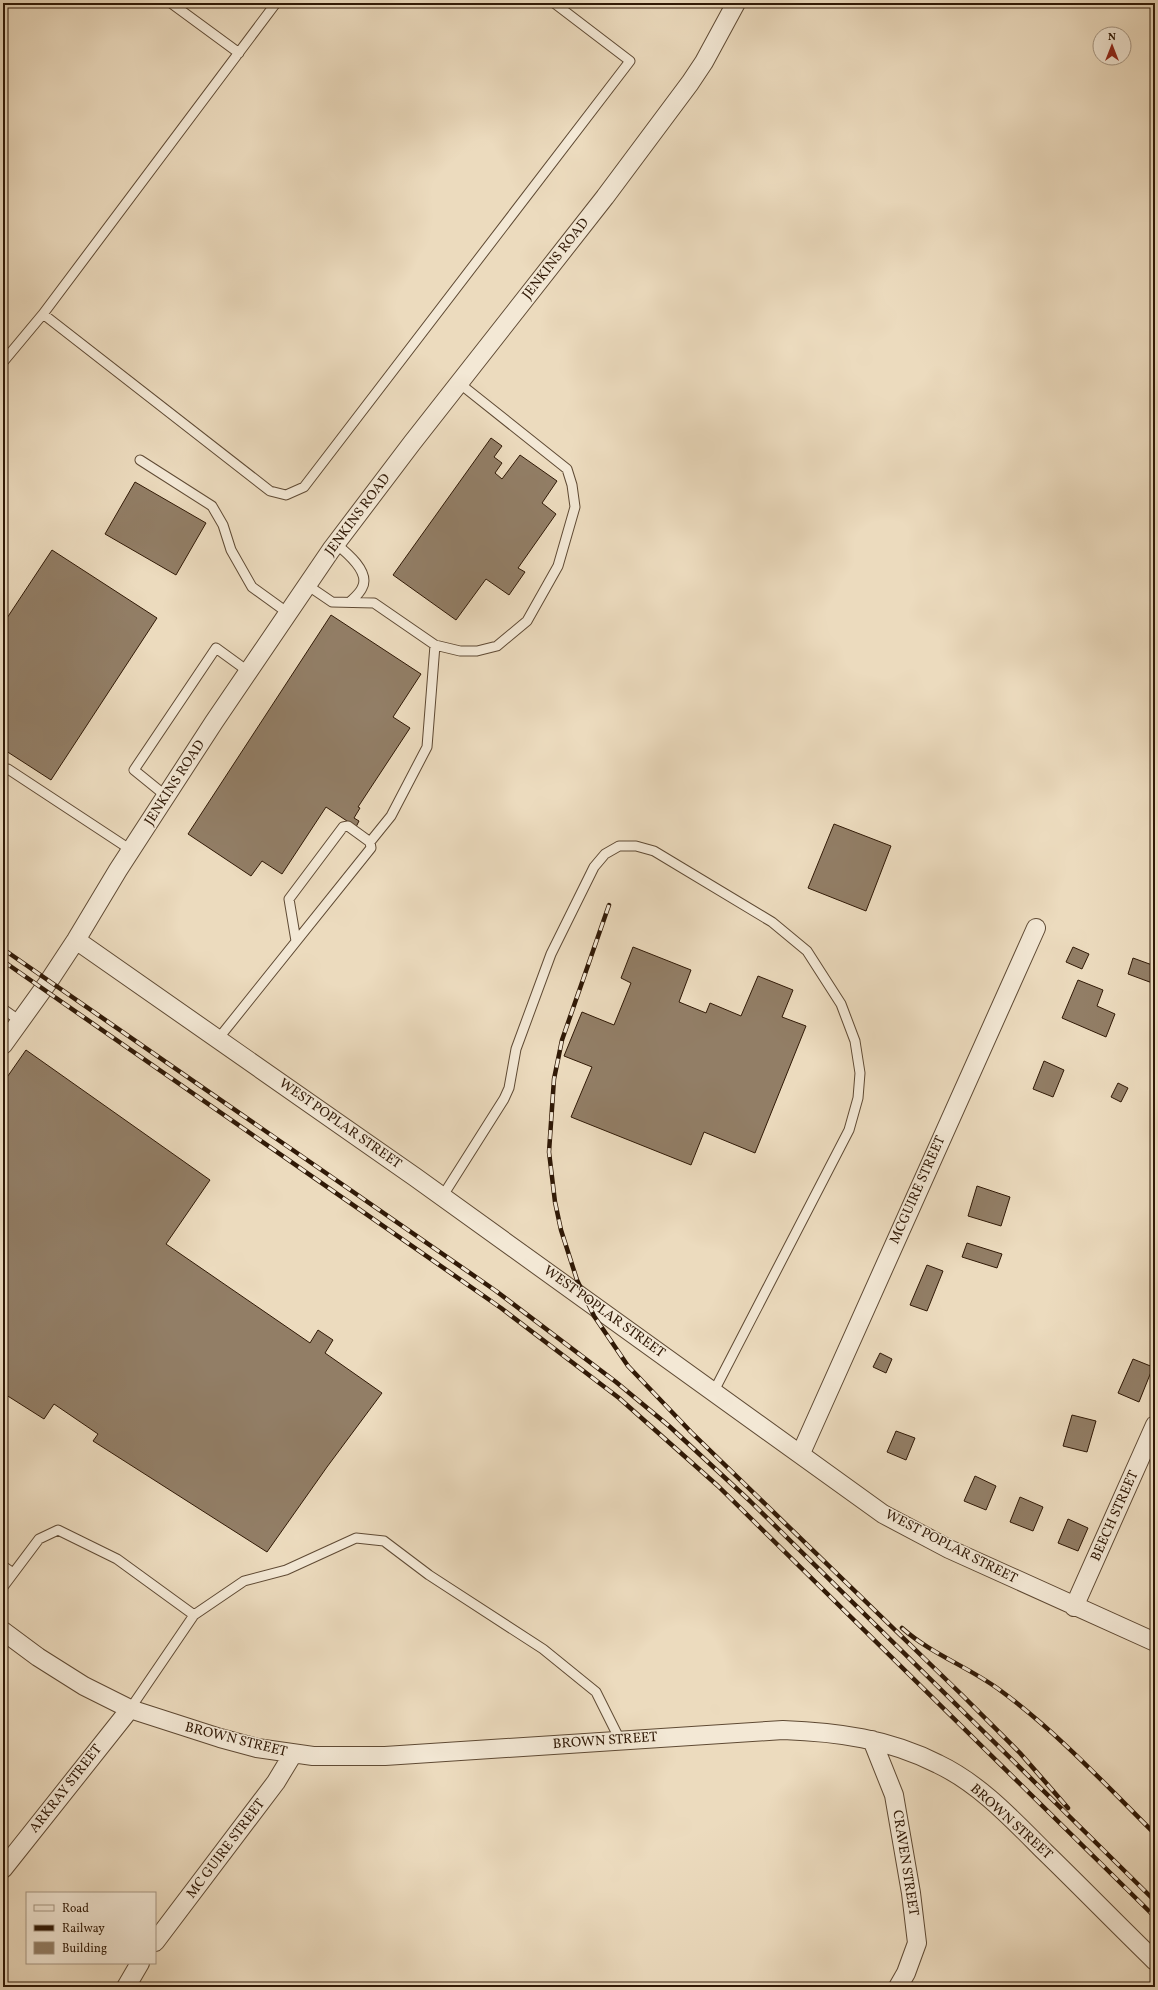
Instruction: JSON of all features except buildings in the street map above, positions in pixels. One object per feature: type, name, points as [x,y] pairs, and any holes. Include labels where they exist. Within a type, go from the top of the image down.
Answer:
[{"type":"street","name":"JENKINS ROAD","points":[[3,1045],[76,940],[166,796],[307,585],[336,544],[459,383],[605,197],[690,84],[704,62],[736,3]]},
{"type":"street","name":"MCGUIRE STREET","points":[[801,1453],[1036,928]]},
{"type":"street","name":"WEST POPLAR STREET","points":[[76,940],[442,1197],[801,1453],[883,1514],[949,1549],[1074,1607],[1155,1642]]},
{"type":"street","name":"BEECH STREET","points":[[1074,1607],[1155,1425]]},
{"type":"street","name":"BROWN STREET","points":[[3,1631],[38,1657],[84,1686],[130,1709],[220,1738],[257,1748],[293,1754],[313,1756],[385,1756],[783,1730],[825,1731],[904,1748],[940,1764],[977,1788],[1155,1961]]},
{"type":"street","name":"ARKRAY STREET","points":[[3,1869],[130,1709]]},
{"type":"street","name":"CRAVEN STREET","points":[[872,1740],[894,1795],[911,1893],[916,1944],[906,1973],[898,1987]]},
{"type":"street","name":"MC GUIRE STREET","points":[[156,1941],[276,1782],[293,1754]]},
{"type":"street","points":[[126,1987],[139,1964]]},
{"type":"lane","points":[[171,3],[238,53]]},
{"type":"lane","points":[[3,362],[43,314],[276,3]]},
{"type":"lane","points":[[43,314],[270,491],[286,495],[304,487],[630,61],[554,3]]},
{"type":"lane","points":[[307,585],[332,602],[374,603],[435,645],[460,651],[477,651],[497,646],[527,621],[558,566],[575,507],[572,485],[567,469],[459,383]]},
{"type":"lane","points":[[140,460],[212,506],[223,525],[231,550],[252,587],[288,614]]},
{"type":"lane","points":[[336,544],[354,558],[363,577],[363,587],[350,602]]},
{"type":"lane","points":[[370,842],[391,816],[427,747],[435,645]]},
{"type":"lane","points":[[166,796],[134,770],[216,648],[248,672]]},
{"type":"lane","points":[[8,768],[131,850]]},
{"type":"lane","points":[[218,1040],[371,848],[370,842],[348,826],[343,827],[290,899],[296,941]]},
{"type":"lane","points":[[442,1197],[504,1099],[509,1088],[516,1049],[551,954],[594,867],[605,854],[619,846],[636,846],[654,851],[772,922],[808,951],[841,1004],[855,1041],[860,1073],[858,1098],[849,1130],[714,1391]]},
{"type":"lane","points":[[3,1009],[20,1022]]},
{"type":"lane","points":[[3,1587],[39,1539],[58,1530],[117,1559],[194,1615]]},
{"type":"lane","points":[[130,1709],[194,1615],[244,1581],[286,1570],[356,1538],[384,1541],[429,1575],[543,1649],[596,1692],[620,1740]]},
{"type":"lane","points":[[3,1566],[13,1573]]},
{"type":"railway","points":[[609,905],[562,1040],[554,1079],[549,1152],[555,1202],[561,1230],[577,1280],[594,1316],[628,1366],[691,1432],[962,1695],[1020,1753],[1068,1808]]},
{"type":"railway","points":[[3,949],[496,1291],[616,1382],[669,1426],[750,1501],[1155,1901]]},
{"type":"railway","points":[[3,961],[501,1308],[619,1398],[718,1486],[1155,1917]]},
{"type":"railway","points":[[902,1628],[924,1645],[997,1688],[1039,1721],[1079,1758],[1155,1834]]}]
